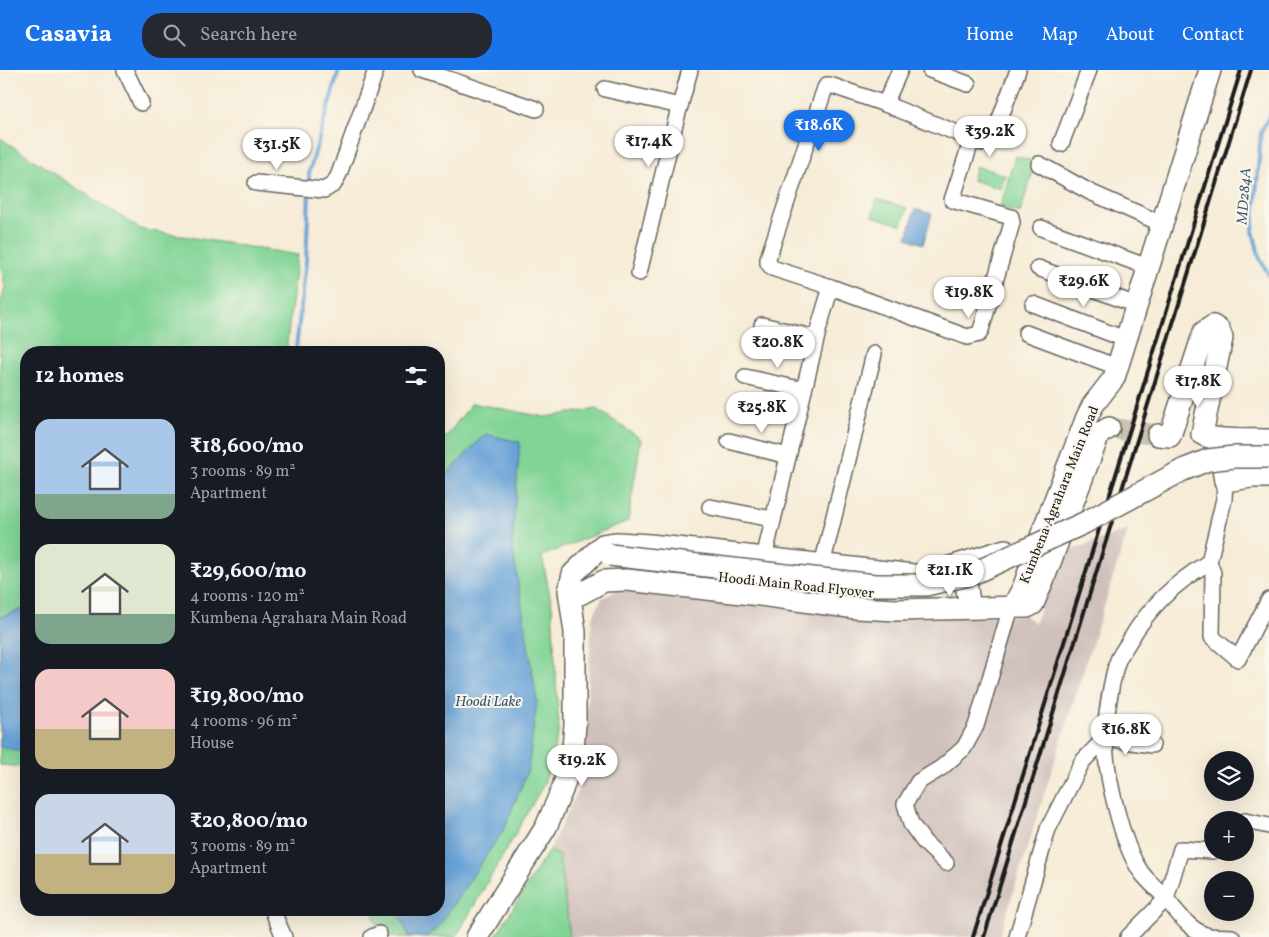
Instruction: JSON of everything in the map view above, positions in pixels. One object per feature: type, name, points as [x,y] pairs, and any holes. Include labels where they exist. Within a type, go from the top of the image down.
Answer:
[{"type":"street","points":[[125,70],[141,103]]},
{"type":"street","points":[[256,184],[319,190],[324,190],[334,184],[376,70]]},
{"type":"street","points":[[422,70],[536,109]]},
{"type":"street","points":[[639,273],[690,70]]},
{"type":"street","points":[[885,104],[900,70]]},
{"type":"street","points":[[930,70],[968,84]]},
{"type":"street","points":[[972,138],[952,200],[1011,217],[1012,223],[982,330],[979,334],[967,337],[831,287],[772,268],[768,263],[768,258],[827,85],[885,104],[972,138],[980,144],[989,143],[992,140],[1018,70]]},
{"type":"street","points":[[1061,144],[1088,70]]},
{"type":"street","name":"Kumbena Agrahara Main Road","points":[[1109,428],[1099,434],[1033,604],[1017,607],[1042,534],[1090,411],[1114,378],[1210,70]]},
{"type":"street","points":[[605,89],[680,106]]},
{"type":"street","points":[[1039,164],[1090,192],[1162,224]]},
{"type":"street","points":[[1041,228],[1148,267]]},
{"type":"street","points":[[1038,268],[1136,306]]},
{"type":"street","points":[[764,558],[816,338],[831,287]]},
{"type":"street","points":[[1033,304],[1125,339]]},
{"type":"street","points":[[762,325],[816,338]]},
{"type":"street","points":[[1158,435],[1170,436],[1204,332],[1213,326],[1219,330],[1222,338],[1202,434],[1217,438],[1269,440]]},
{"type":"street","points":[[1026,333],[1117,367]]},
{"type":"street","points":[[822,565],[874,354]]},
{"type":"street","points":[[745,377],[804,390]]},
{"type":"street","points":[[1217,438],[1225,481],[1224,499],[1209,562],[1213,574],[1212,637],[1238,659],[1269,600]]},
{"type":"street","points":[[729,441],[788,456]]},
{"type":"street","name":"Hoodi Main Road Flyover","points":[[586,561],[610,555],[875,585],[926,585],[972,574],[1084,523],[1183,470],[1208,460],[1234,457],[1269,457]]},
{"type":"street","name":"Hoodi Main Road Flyover","points":[[578,596],[593,575],[604,569],[627,569],[856,594],[907,596],[949,590],[997,574],[1086,533],[1189,479],[1224,470],[1246,467],[1269,469]]},
{"type":"street","points":[[1225,481],[1251,477],[1269,477]]},
{"type":"street","points":[[710,508],[772,519]]},
{"type":"street","points":[[578,596],[569,591],[573,574],[603,545],[617,543],[922,576],[1002,552],[1042,534]]},
{"type":"street","points":[[1209,562],[1168,591],[1140,623],[1118,660],[1105,738],[1110,777],[1126,840],[1141,872],[1183,920],[1209,937],[1232,937]]},
{"type":"street","points":[[963,564],[970,608]]},
{"type":"street","points":[[578,596],[604,581],[627,580],[760,594],[856,608],[897,610],[1017,607],[976,726],[964,748],[941,768],[918,782],[905,804],[911,824],[924,842],[946,863]]},
{"type":"street","points":[[477,937],[546,827],[562,790],[572,759],[575,724],[575,632],[578,596]]},
{"type":"street","points":[[1105,738],[1152,745]]},
{"type":"street","points":[[1018,937],[1048,829],[1082,762],[1105,738]]},
{"type":"street","points":[[1254,822],[1269,826]]},
{"type":"street","points":[[1128,937],[1166,899],[1181,849],[1204,850]]},
{"type":"street","points":[[275,916],[284,937]]},
{"type":"shaded area","points":[[1128,530],[999,937],[570,937],[559,856],[549,850],[582,782],[592,619],[602,598],[618,590],[874,617],[1025,616],[1035,623],[1058,555]]},
{"type":"green space","points":[[0,138],[140,229],[298,255],[288,346],[20,346],[20,767],[0,765],[0,306],[5,287],[0,263]]},
{"type":"green space","points":[[1015,156],[1036,162],[1020,213],[1000,207]]},
{"type":"green space","points":[[976,166],[1005,175],[1001,189],[972,180]]},
{"type":"green space","points":[[877,199],[907,208],[902,225],[872,216]]},
{"type":"green space","points":[[472,403],[545,417],[597,409],[641,439],[628,521],[542,556],[552,606],[559,731],[544,784],[456,937],[382,937],[373,916],[445,916],[446,437]]},
{"type":"green space","points":[[549,850],[559,856],[570,937],[495,937]]},
{"type":"water","points":[[915,209],[932,214],[923,244],[907,238]]},
{"type":"water","name":"Hoodi Lake","points":[[485,434],[520,442],[512,544],[537,701],[528,770],[504,829],[437,929],[425,937],[409,937],[400,916],[445,916],[445,477]]},
{"type":"water","points":[[20,610],[20,751],[0,747],[0,617]]},
{"type":"waterway","points":[[309,186],[309,173],[339,70]]},
{"type":"waterway","name":"MD284A","points":[[1269,117],[1261,132],[1253,231],[1260,259],[1269,275]]},
{"type":"waterway","points":[[296,346],[306,261],[309,193]]},
{"type":"tunnel","points":[[1109,428],[1158,435]]},
{"type":"railway","points":[[973,937],[1241,70]]},
{"type":"railway","points":[[984,937],[1251,70]]}]
